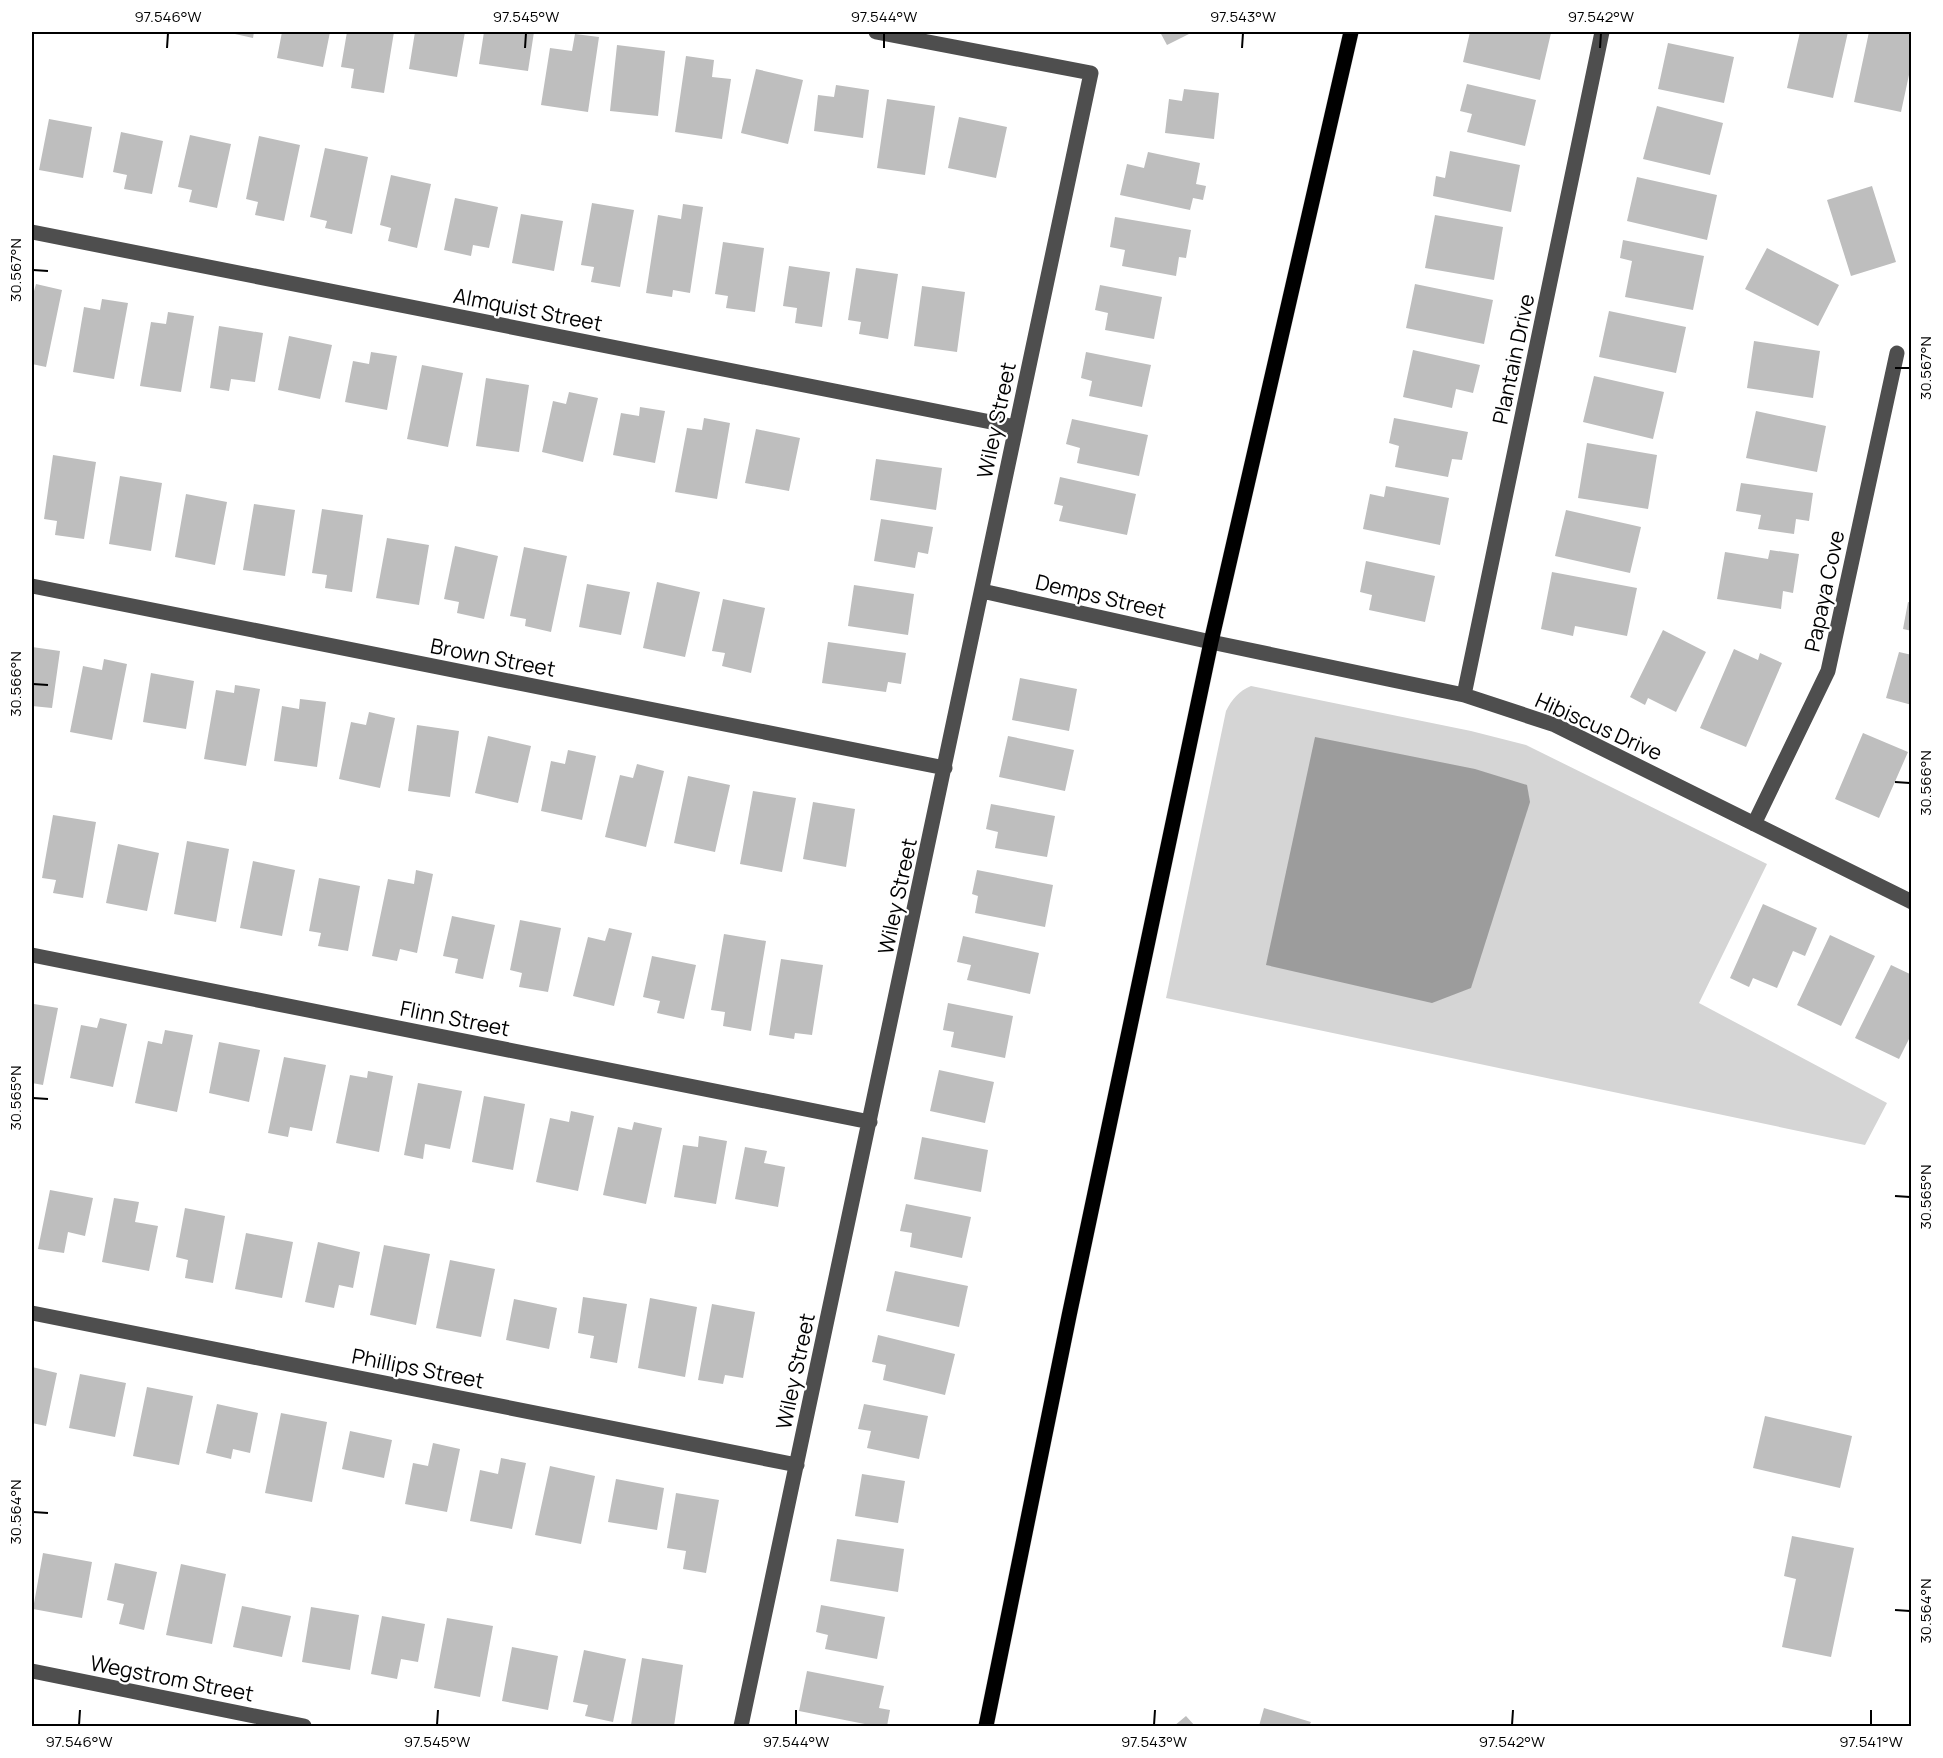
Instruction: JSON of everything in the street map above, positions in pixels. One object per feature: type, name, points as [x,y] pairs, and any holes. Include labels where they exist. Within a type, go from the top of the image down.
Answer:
[{"type":"main road","points":[[986,1726],[1074,1293],[1211,642],[1351,32]]},
{"type":"street","name":"Wiley Street","points":[[741,1726],[1091,73],[876,32]]},
{"type":"street","name":"Plantain Drive","points":[[1464,695],[1602,32]]},
{"type":"street","name":"Almquist Street","points":[[32,232],[1016,427]]},
{"type":"street","name":"Papaya Cove","points":[[1754,824],[1828,671],[1897,353]]},
{"type":"street","name":"Brown Street","points":[[32,586],[945,768]]},
{"type":"street","name":"Demps Street","points":[[982,591],[1211,642]]},
{"type":"street","name":"Hibiscus Drive","points":[[1211,642],[1464,695],[1555,724],[1911,902]]},
{"type":"street","name":"Flinn Street","points":[[32,956],[870,1122]]},
{"type":"street","name":"Phillips Street","points":[[32,1313],[797,1465]]},
{"type":"street","name":"Wegstrom Street","points":[[32,1671],[304,1726]]},
{"type":"shaded area","points":[[1251,686],[1471,731],[1526,745],[1767,864],[1699,1003],[1887,1103],[1865,1145],[1166,998],[1226,711],[1236,696]]},
{"type":"shaded area","points":[[1315,737],[1475,769],[1527,785],[1530,802],[1471,988],[1432,1003],[1266,965]]},
{"type":"building","points":[[226,32],[254,32],[253,38]]},
{"type":"building","points":[[282,32],[330,32],[323,67],[277,58]]},
{"type":"building","points":[[347,32],[394,32],[384,93],[351,88],[354,69],[341,67]]},
{"type":"building","points":[[415,32],[465,32],[457,77],[409,69]]},
{"type":"building","points":[[484,32],[534,32],[528,71],[479,64]]},
{"type":"building","points":[[1160,32],[1193,32],[1167,45]]},
{"type":"building","points":[[1470,32],[1551,33],[1540,80],[1463,62]]},
{"type":"building","points":[[1800,32],[1848,32],[1833,98],[1787,88]]},
{"type":"building","points":[[1869,32],[1912,33],[1912,61],[1901,112],[1854,102]]},
{"type":"building","points":[[575,34],[599,37],[588,112],[541,105],[550,48],[572,51]]},
{"type":"building","points":[[1668,43],[1734,57],[1724,103],[1658,89]]},
{"type":"building","points":[[617,45],[665,51],[658,116],[610,111]]},
{"type":"building","points":[[686,56],[714,60],[712,77],[731,79],[722,139],[675,132]]},
{"type":"building","points":[[756,69],[803,80],[788,144],[741,133]]},
{"type":"building","points":[[1467,84],[1536,100],[1525,146],[1467,132],[1472,114],[1460,111]]},
{"type":"building","points":[[836,85],[869,90],[863,138],[814,131],[818,95],[834,97]]},
{"type":"building","points":[[1184,89],[1219,93],[1214,139],[1165,133],[1169,99],[1182,101]]},
{"type":"building","points":[[887,99],[935,106],[925,175],[877,168]]},
{"type":"building","points":[[1657,106],[1723,123],[1710,175],[1643,159]]},
{"type":"building","points":[[959,117],[1007,127],[996,178],[948,168]]},
{"type":"building","points":[[49,119],[92,127],[83,178],[39,170]]},
{"type":"building","points":[[121,132],[163,141],[152,194],[124,189],[127,175],[113,172]]},
{"type":"building","points":[[190,135],[231,144],[217,208],[189,202],[192,190],[178,187]]},
{"type":"building","points":[[259,136],[300,145],[284,221],[255,215],[258,202],[246,199]]},
{"type":"building","points":[[325,148],[368,157],[352,234],[325,228],[327,221],[310,217]]},
{"type":"building","points":[[1450,151],[1520,165],[1511,212],[1433,196],[1436,176],[1445,178]]},
{"type":"building","points":[[1148,152],[1200,163],[1196,184],[1206,186],[1203,200],[1193,198],[1190,210],[1120,195],[1127,164],[1144,168]]},
{"type":"building","points":[[391,175],[431,184],[417,248],[388,241],[391,228],[380,225]]},
{"type":"building","points":[[1637,177],[1717,195],[1707,240],[1627,221]]},
{"type":"building","points":[[1872,186],[1896,262],[1851,276],[1827,200]]},
{"type":"building","points":[[455,198],[498,207],[489,248],[473,245],[471,256],[444,250]]},
{"type":"building","points":[[592,203],[634,210],[620,287],[591,282],[594,267],[581,265]]},
{"type":"building","points":[[683,204],[703,207],[690,293],[673,290],[672,297],[646,293],[658,215],[681,219]]},
{"type":"building","points":[[521,214],[563,221],[554,271],[512,263]]},
{"type":"building","points":[[1435,215],[1503,227],[1494,280],[1425,268]]},
{"type":"building","points":[[1115,217],[1191,230],[1186,258],[1179,257],[1176,276],[1122,266],[1125,250],[1110,247]]},
{"type":"building","points":[[1623,240],[1704,256],[1693,310],[1625,297],[1632,261],[1620,258]]},
{"type":"building","points":[[723,242],[764,248],[755,312],[726,308],[728,296],[715,294]]},
{"type":"building","points":[[1767,248],[1839,285],[1818,326],[1745,289]]},
{"type":"building","points":[[789,266],[830,272],[822,327],[795,323],[797,308],[783,306]]},
{"type":"building","points":[[856,268],[898,274],[888,339],[859,334],[861,322],[848,320]]},
{"type":"building","points":[[36,284],[62,290],[46,367],[32,364],[32,298]]},
{"type":"building","points":[[1415,284],[1493,300],[1484,344],[1406,328]]},
{"type":"building","points":[[1100,285],[1162,297],[1154,339],[1105,330],[1108,313],[1095,310]]},
{"type":"building","points":[[922,286],[965,292],[957,352],[914,346]]},
{"type":"building","points":[[102,299],[128,303],[114,379],[73,372],[84,307],[100,310]]},
{"type":"building","points":[[1609,311],[1686,327],[1676,373],[1599,357]]},
{"type":"building","points":[[168,312],[194,316],[181,392],[140,386],[151,322],[166,324]]},
{"type":"building","points":[[219,326],[263,333],[255,382],[231,379],[229,391],[210,388]]},
{"type":"building","points":[[289,336],[332,345],[320,399],[278,390]]},
{"type":"building","points":[[1754,341],[1820,351],[1813,398],[1747,388]]},
{"type":"building","points":[[1413,350],[1480,365],[1473,393],[1456,389],[1452,408],[1403,397]]},
{"type":"building","points":[[371,352],[397,356],[387,410],[345,402],[353,361],[369,364]]},
{"type":"building","points":[[1086,352],[1151,365],[1142,407],[1089,396],[1092,381],[1081,378]]},
{"type":"building","points":[[422,365],[463,373],[448,447],[407,439]]},
{"type":"building","points":[[1594,376],[1664,392],[1653,439],[1583,422]]},
{"type":"building","points":[[486,378],[529,385],[519,452],[476,446]]},
{"type":"building","points":[[569,392],[598,398],[583,462],[542,452],[553,401],[566,404]]},
{"type":"building","points":[[640,407],[665,411],[655,463],[613,455],[621,413],[639,416]]},
{"type":"building","points":[[1756,411],[1826,426],[1817,472],[1746,458]]},
{"type":"building","points":[[704,418],[730,423],[717,499],[675,492],[687,428],[702,430]]},
{"type":"building","points":[[1394,418],[1468,432],[1462,460],[1452,459],[1448,477],[1395,467],[1399,446],[1389,443]]},
{"type":"building","points":[[1072,419],[1148,435],[1139,476],[1077,463],[1080,448],[1066,444]]},
{"type":"building","points":[[756,429],[800,438],[789,491],[745,483]]},
{"type":"building","points":[[1587,443],[1657,455],[1648,509],[1578,498]]},
{"type":"building","points":[[53,455],[96,462],[84,539],[55,535],[57,521],[44,519]]},
{"type":"building","points":[[876,459],[942,468],[936,510],[870,500]]},
{"type":"building","points":[[120,476],[162,483],[151,551],[109,544]]},
{"type":"building","points":[[1060,477],[1136,494],[1127,535],[1059,521],[1063,506],[1054,504]]},
{"type":"building","points":[[1741,483],[1813,493],[1809,521],[1796,519],[1794,534],[1758,529],[1761,515],[1736,511]]},
{"type":"building","points":[[1386,486],[1449,498],[1440,545],[1363,529],[1370,494],[1384,497]]},
{"type":"building","points":[[186,494],[227,502],[215,565],[175,557]]},
{"type":"building","points":[[254,504],[295,510],[285,576],[243,570]]},
{"type":"building","points":[[322,509],[363,515],[352,592],[325,588],[327,575],[312,573]]},
{"type":"building","points":[[1566,510],[1641,527],[1630,573],[1555,556]]},
{"type":"building","points":[[881,519],[933,527],[928,554],[918,552],[915,568],[874,561]]},
{"type":"building","points":[[387,538],[429,545],[419,605],[376,598]]},
{"type":"building","points":[[455,546],[498,556],[484,619],[457,613],[459,602],[444,599]]},
{"type":"building","points":[[524,547],[567,556],[551,632],[525,626],[526,619],[510,616]]},
{"type":"building","points":[[1770,550],[1799,554],[1793,593],[1783,591],[1781,609],[1717,599],[1725,552],[1768,559]]},
{"type":"building","points":[[1366,561],[1435,576],[1425,622],[1369,610],[1372,595],[1360,592]]},
{"type":"building","points":[[1552,572],[1637,588],[1627,636],[1575,626],[1573,636],[1541,629]]},
{"type":"building","points":[[657,582],[700,592],[685,657],[643,648]]},
{"type":"building","points":[[587,584],[630,592],[621,635],[579,627]]},
{"type":"building","points":[[854,585],[914,594],[908,635],[848,626]]},
{"type":"building","points":[[723,599],[765,608],[751,673],[722,666],[725,653],[712,651]]},
{"type":"building","points":[[1908,602],[1912,603],[1912,631],[1903,629]]},
{"type":"building","points":[[1663,630],[1706,652],[1676,712],[1648,698],[1645,705],[1630,697]]},
{"type":"building","points":[[828,642],[906,653],[901,684],[888,682],[886,692],[822,683]]},
{"type":"building","points":[[32,647],[60,651],[52,708],[32,706]]},
{"type":"building","points":[[1734,649],[1758,660],[1760,653],[1782,663],[1746,747],[1700,728]]},
{"type":"building","points":[[1899,652],[1912,655],[1912,705],[1886,698]]},
{"type":"building","points":[[104,659],[127,664],[112,740],[70,732],[83,666],[102,670]]},
{"type":"building","points":[[151,673],[194,681],[186,729],[143,722]]},
{"type":"building","points":[[1020,678],[1077,689],[1069,731],[1012,720]]},
{"type":"building","points":[[235,685],[260,689],[246,766],[204,759],[216,690],[234,693]]},
{"type":"building","points":[[300,699],[326,702],[317,767],[274,761],[282,706],[299,709]]},
{"type":"building","points":[[369,712],[395,718],[380,788],[339,779],[351,722],[366,725]]},
{"type":"building","points":[[417,725],[459,731],[450,797],[408,791]]},
{"type":"building","points":[[1863,733],[1908,752],[1879,818],[1835,799]]},
{"type":"building","points":[[488,736],[531,746],[518,803],[475,793]]},
{"type":"building","points":[[1008,736],[1074,750],[1065,791],[999,777]]},
{"type":"building","points":[[568,750],[596,756],[582,820],[541,811],[551,761],[565,764]]},
{"type":"building","points":[[637,764],[664,771],[646,847],[605,837],[620,775],[633,778]]},
{"type":"building","points":[[688,776],[730,785],[715,852],[674,843]]},
{"type":"building","points":[[753,791],[796,798],[782,872],[740,864]]},
{"type":"building","points":[[813,802],[855,809],[846,867],[803,859]]},
{"type":"building","points":[[991,804],[1055,816],[1047,857],[995,848],[998,832],[986,829]]},
{"type":"building","points":[[53,815],[96,822],[83,898],[53,893],[56,880],[42,878]]},
{"type":"building","points":[[187,841],[229,849],[216,922],[174,914]]},
{"type":"building","points":[[118,844],[159,853],[147,911],[106,903]]},
{"type":"building","points":[[253,861],[295,870],[282,936],[240,928]]},
{"type":"building","points":[[416,870],[433,874],[417,953],[400,949],[397,961],[372,956],[388,879],[414,884]]},
{"type":"building","points":[[977,870],[1053,885],[1045,927],[975,913],[978,896],[972,894]]},
{"type":"building","points":[[319,878],[360,886],[348,951],[318,946],[321,933],[309,931]]},
{"type":"building","points":[[1763,904],[1817,928],[1805,956],[1793,951],[1777,988],[1753,978],[1749,987],[1730,978]]},
{"type":"building","points":[[452,916],[495,925],[483,979],[455,973],[458,959],[443,956]]},
{"type":"building","points":[[520,920],[561,928],[548,992],[519,987],[522,973],[510,970]]},
{"type":"building","points":[[609,928],[632,933],[614,1006],[573,996],[588,937],[605,941]]},
{"type":"building","points":[[724,934],[766,941],[751,1031],[723,1026],[725,1012],[711,1010]]},
{"type":"building","points":[[1830,935],[1875,956],[1841,1026],[1797,1005]]},
{"type":"building","points":[[963,936],[1039,953],[1030,994],[967,980],[971,965],[957,962]]},
{"type":"building","points":[[652,956],[696,965],[684,1019],[657,1013],[660,1001],[643,997]]},
{"type":"building","points":[[781,959],[823,965],[812,1035],[795,1033],[794,1039],[769,1035]]},
{"type":"building","points":[[1891,965],[1912,975],[1912,1033],[1899,1059],[1855,1038]]},
{"type":"building","points":[[948,1003],[1013,1016],[1005,1058],[951,1047],[954,1032],[943,1030]]},
{"type":"building","points":[[34,1004],[58,1008],[43,1085],[32,1083],[32,1010]]},
{"type":"building","points":[[100,1018],[127,1024],[113,1087],[70,1078],[81,1025],[97,1028]]},
{"type":"building","points":[[165,1030],[193,1035],[177,1112],[135,1103],[148,1041],[162,1044]]},
{"type":"building","points":[[219,1042],[260,1050],[249,1102],[209,1093]]},
{"type":"building","points":[[284,1057],[326,1065],[312,1131],[290,1127],[288,1137],[268,1133]]},
{"type":"building","points":[[939,1070],[994,1082],[985,1123],[930,1111]]},
{"type":"building","points":[[368,1071],[393,1076],[379,1152],[336,1143],[350,1075],[367,1078]]},
{"type":"building","points":[[418,1083],[462,1091],[450,1149],[425,1144],[423,1159],[404,1155]]},
{"type":"building","points":[[484,1096],[525,1104],[513,1170],[472,1162]]},
{"type":"building","points":[[571,1111],[594,1116],[578,1191],[536,1182],[550,1118],[569,1122]]},
{"type":"building","points":[[634,1122],[662,1128],[646,1204],[603,1195],[618,1127],[632,1130]]},
{"type":"building","points":[[699,1136],[727,1141],[716,1204],[674,1197],[683,1145],[698,1147]]},
{"type":"building","points":[[922,1137],[988,1150],[981,1192],[914,1179]]},
{"type":"building","points":[[745,1147],[767,1151],[764,1163],[785,1167],[778,1207],[735,1199]]},
{"type":"building","points":[[50,1190],[93,1198],[85,1236],[68,1232],[64,1253],[38,1249]]},
{"type":"building","points":[[114,1198],[139,1202],[135,1222],[158,1226],[149,1271],[102,1262]]},
{"type":"building","points":[[906,1204],[971,1217],[962,1258],[910,1247],[912,1233],[900,1231]]},
{"type":"building","points":[[185,1208],[225,1216],[213,1283],[185,1278],[188,1260],[176,1257]]},
{"type":"building","points":[[246,1233],[293,1242],[282,1298],[235,1289]]},
{"type":"building","points":[[318,1242],[360,1252],[353,1288],[339,1285],[334,1308],[305,1302]]},
{"type":"building","points":[[384,1245],[430,1254],[416,1325],[370,1315]]},
{"type":"building","points":[[450,1260],[495,1269],[481,1337],[436,1328]]},
{"type":"building","points":[[895,1271],[968,1286],[959,1327],[886,1311]]},
{"type":"building","points":[[583,1297],[627,1304],[617,1363],[590,1358],[594,1336],[578,1333]]},
{"type":"building","points":[[650,1298],[697,1307],[685,1377],[638,1368]]},
{"type":"building","points":[[514,1299],[557,1308],[549,1349],[506,1340]]},
{"type":"building","points":[[712,1304],[755,1312],[743,1378],[725,1375],[723,1384],[698,1380]]},
{"type":"building","points":[[878,1335],[955,1354],[945,1395],[883,1380],[886,1365],[872,1362]]},
{"type":"building","points":[[32,1367],[57,1373],[46,1426],[32,1423]]},
{"type":"building","points":[[80,1374],[126,1383],[115,1437],[69,1428]]},
{"type":"building","points":[[147,1387],[193,1396],[179,1465],[133,1456]]},
{"type":"building","points":[[217,1404],[258,1413],[250,1453],[233,1449],[231,1459],[206,1453]]},
{"type":"building","points":[[864,1404],[928,1416],[919,1459],[867,1448],[871,1431],[858,1429]]},
{"type":"building","points":[[281,1413],[327,1422],[312,1502],[265,1493]]},
{"type":"building","points":[[1765,1416],[1852,1436],[1840,1488],[1753,1468]]},
{"type":"building","points":[[350,1431],[392,1440],[384,1478],[342,1469]]},
{"type":"building","points":[[433,1443],[460,1449],[447,1512],[405,1504],[413,1463],[428,1466]]},
{"type":"building","points":[[501,1458],[526,1463],[512,1529],[470,1521],[480,1470],[498,1474]]},
{"type":"building","points":[[550,1466],[595,1476],[581,1544],[535,1535]]},
{"type":"building","points":[[862,1474],[905,1481],[898,1523],[855,1516]]},
{"type":"building","points":[[616,1479],[664,1488],[657,1530],[608,1522]]},
{"type":"building","points":[[676,1493],[719,1500],[706,1573],[683,1569],[686,1551],[667,1548]]},
{"type":"building","points":[[1792,1536],[1854,1548],[1831,1657],[1782,1647],[1796,1579],[1784,1576]]},
{"type":"building","points":[[837,1539],[904,1549],[898,1592],[830,1581]]},
{"type":"building","points":[[43,1553],[92,1562],[82,1618],[33,1609]]},
{"type":"building","points":[[115,1563],[157,1572],[144,1630],[119,1624],[124,1604],[107,1600]]},
{"type":"building","points":[[181,1564],[226,1574],[212,1644],[166,1635]]},
{"type":"building","points":[[821,1605],[885,1617],[877,1659],[825,1649],[828,1635],[816,1632]]},
{"type":"building","points":[[242,1606],[291,1616],[282,1657],[233,1647]]},
{"type":"building","points":[[311,1607],[359,1615],[350,1670],[302,1662]]},
{"type":"building","points":[[382,1616],[425,1624],[418,1662],[401,1659],[397,1679],[371,1674]]},
{"type":"building","points":[[447,1618],[493,1626],[480,1697],[434,1688]]},
{"type":"building","points":[[512,1647],[558,1656],[548,1710],[502,1701]]},
{"type":"building","points":[[584,1650],[626,1659],[613,1722],[585,1716],[588,1705],[573,1702]]},
{"type":"building","points":[[642,1658],[683,1665],[674,1726],[631,1725]]},
{"type":"building","points":[[807,1671],[884,1686],[879,1708],[890,1710],[887,1726],[875,1726],[799,1711]]},
{"type":"building","points":[[1264,1708],[1311,1722],[1309,1726],[1259,1726]]},
{"type":"building","points":[[1186,1716],[1195,1726],[1174,1726]]}]
